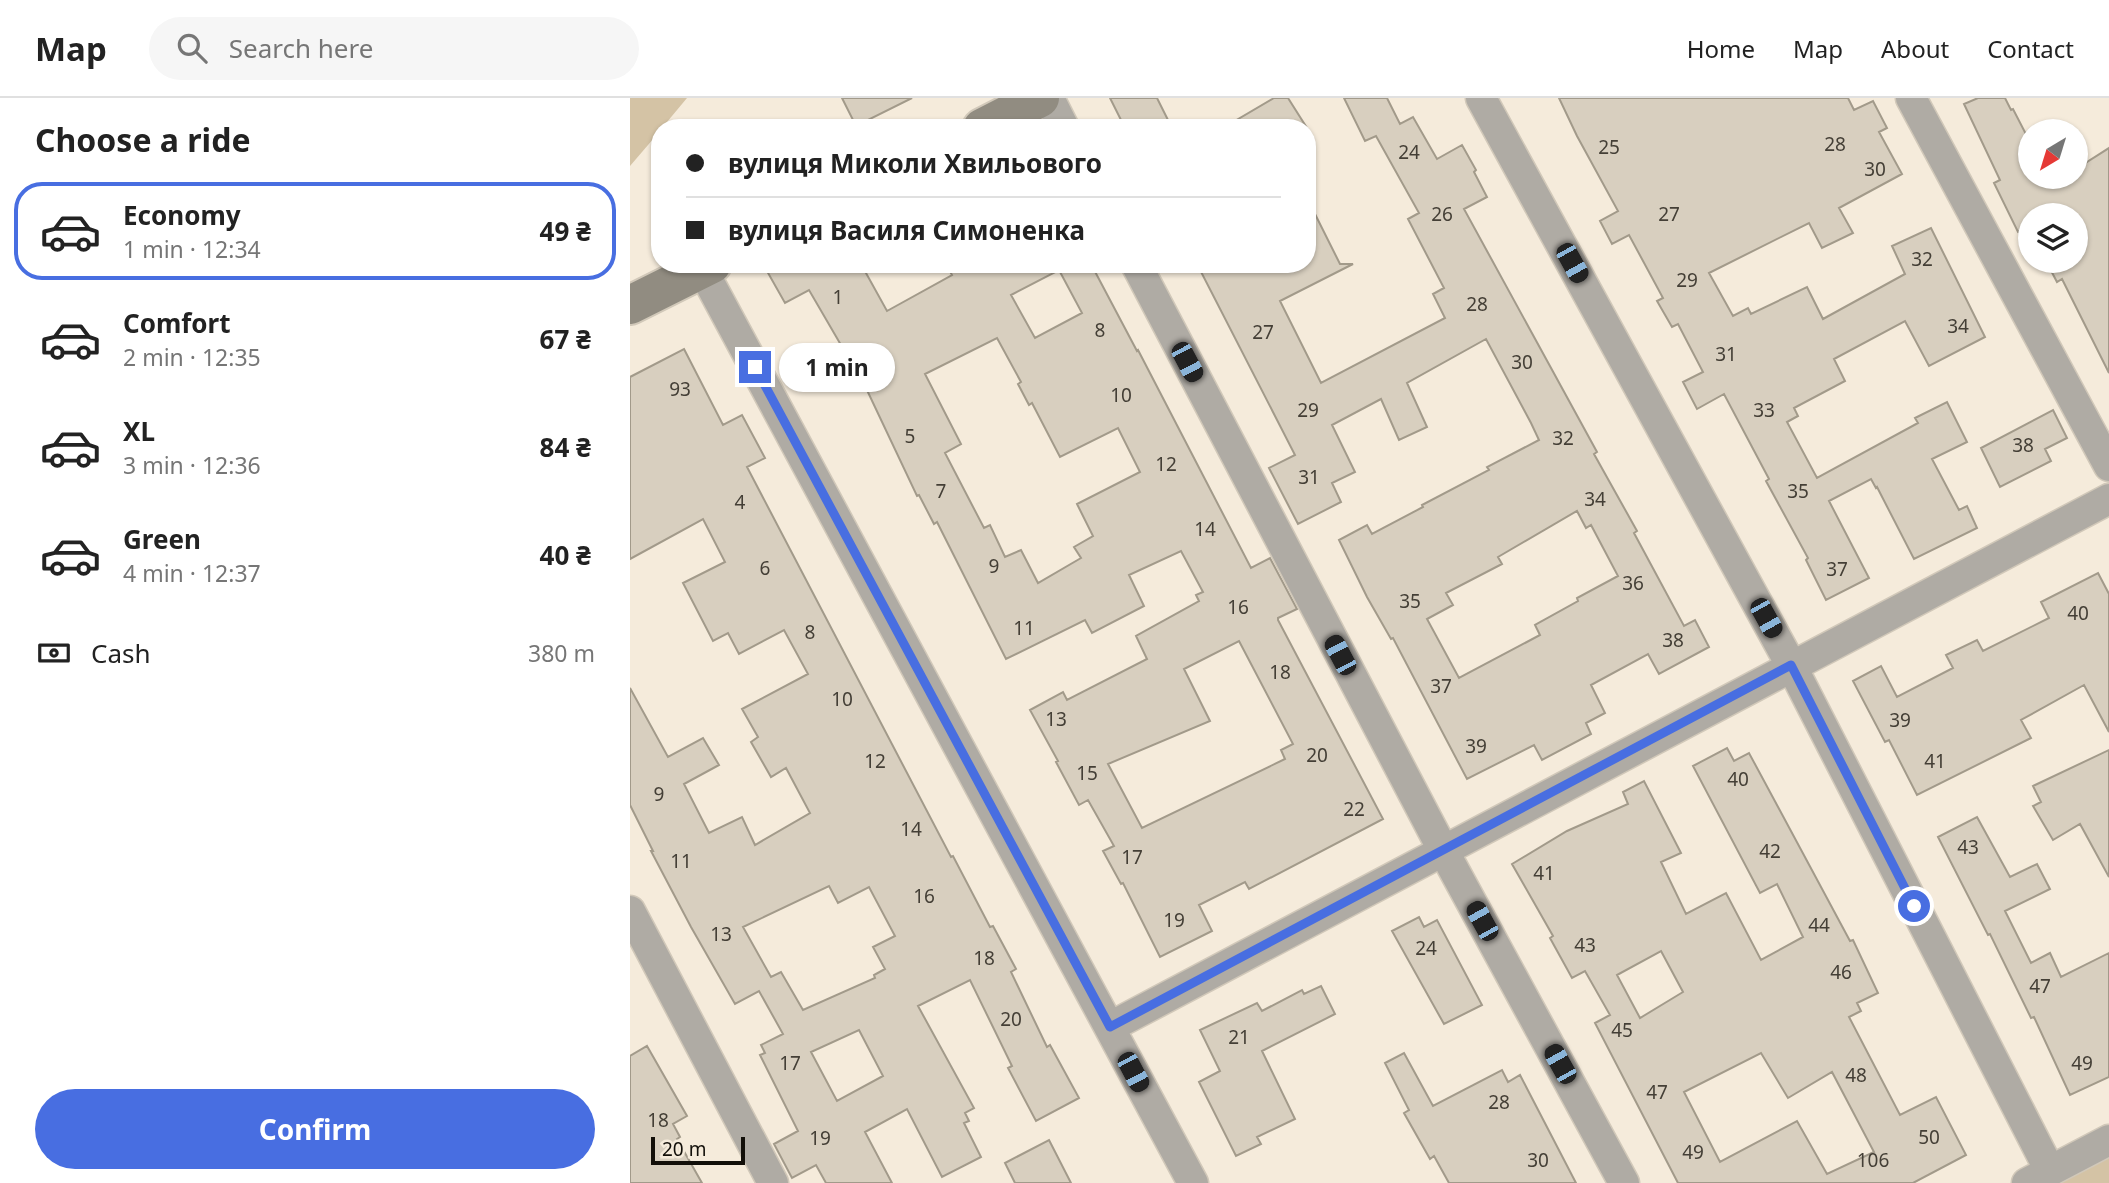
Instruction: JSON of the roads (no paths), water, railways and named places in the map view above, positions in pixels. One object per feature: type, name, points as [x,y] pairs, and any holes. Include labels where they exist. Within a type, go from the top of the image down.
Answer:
[{"type":"street","points":[[999,119],[1040,98]]},
{"type":"street","points":[[1049,98],[1060,119]]},
{"type":"street","points":[[1481,98],[1791,665],[2038,1177],[2109,1140]]},
{"type":"street","points":[[1911,98],[2109,466]]},
{"type":"street","points":[[630,305],[695,273]]},
{"type":"street","points":[[710,273],[1193,1183]]},
{"type":"street","points":[[1141,273],[1443,850],[1624,1183]]},
{"type":"street","points":[[1110,1027],[2109,499]]},
{"type":"street","points":[[630,911],[773,1183]]}]
